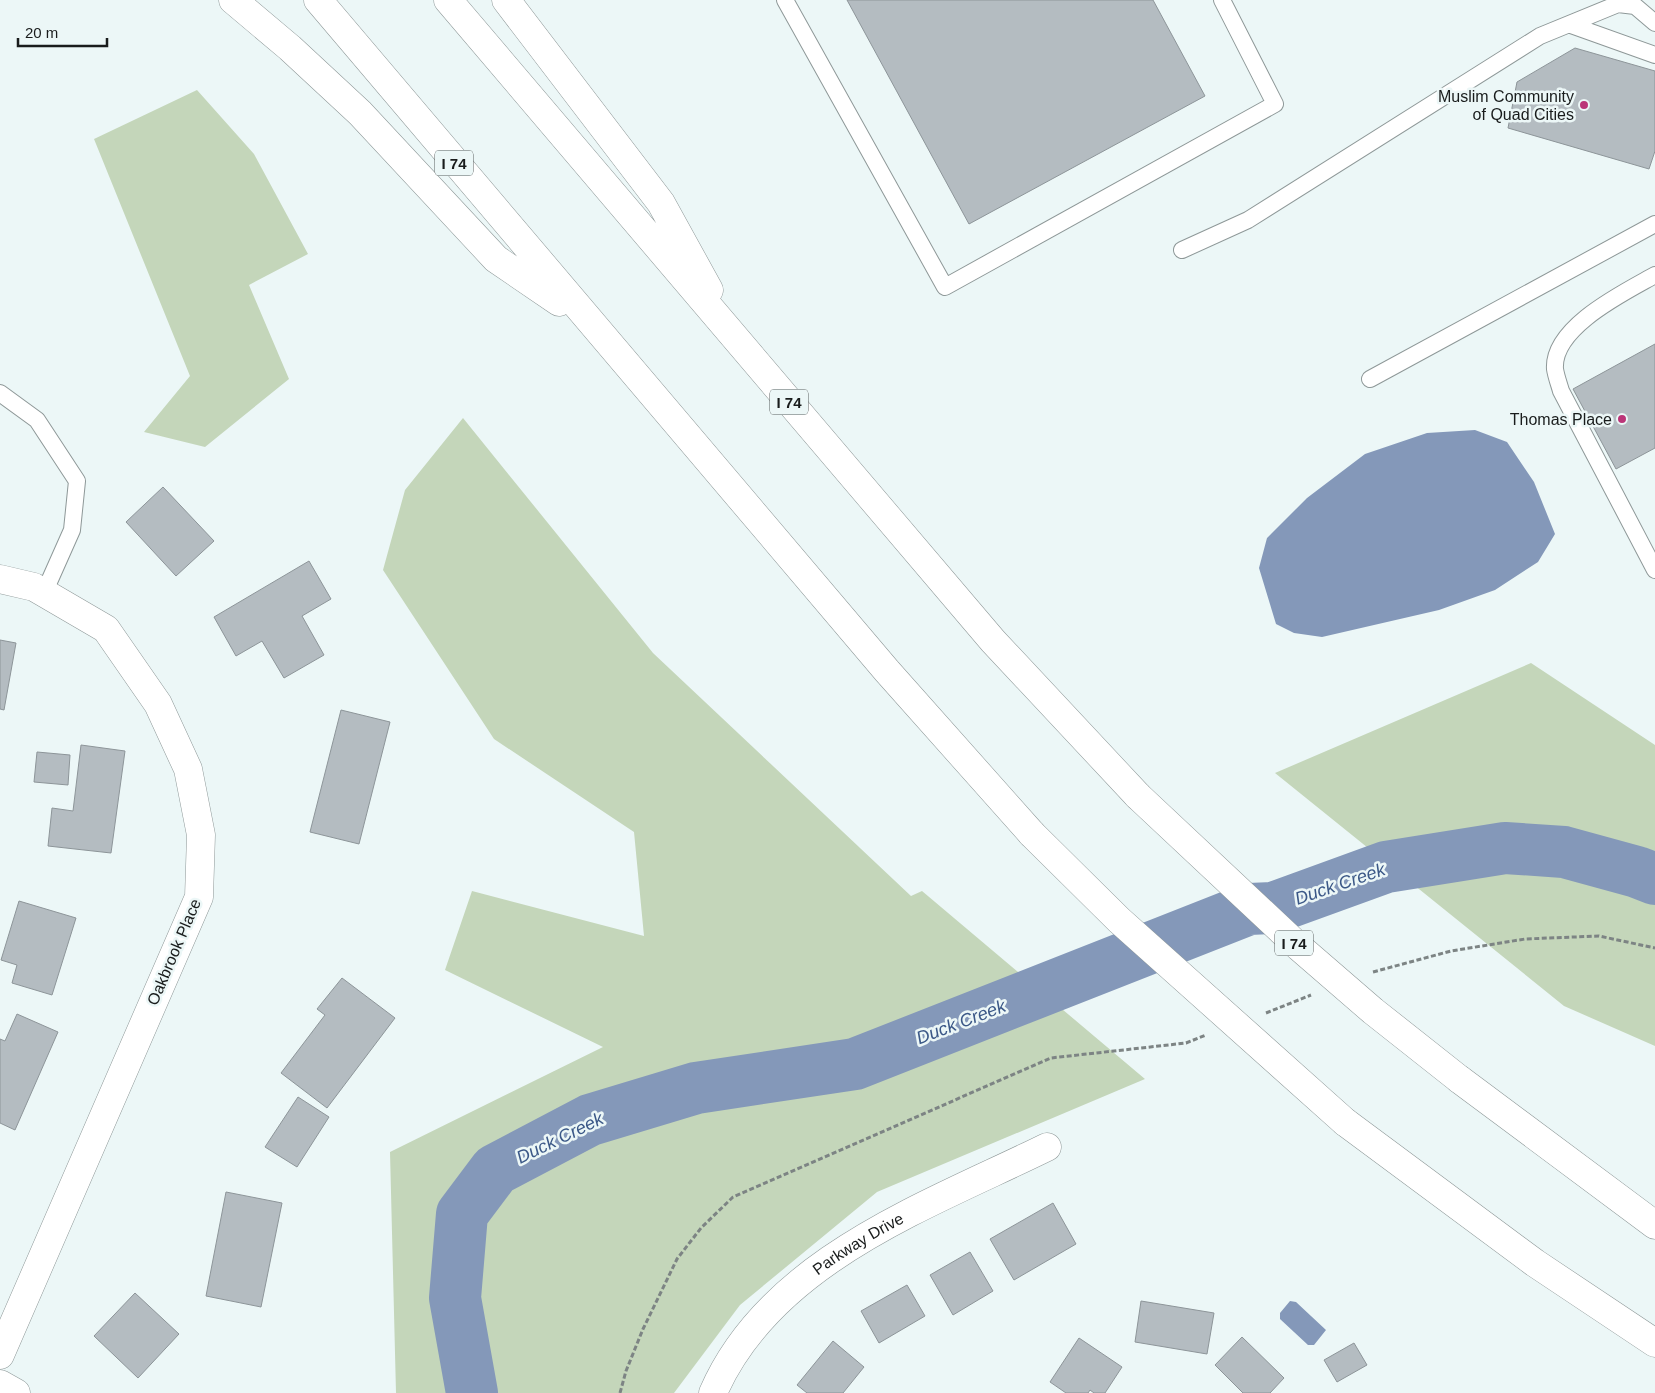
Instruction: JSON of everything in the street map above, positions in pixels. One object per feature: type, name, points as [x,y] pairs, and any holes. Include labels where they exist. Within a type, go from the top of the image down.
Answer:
[{"type":"main road","points":[[233,0],[290,48],[360,114],[496,259],[592,324]]},
{"type":"main road","name":"I 74","points":[[318,0],[887,671],[1032,834],[1119,920],[1345,1122],[1536,1263],[1655,1343]]},
{"type":"main road","name":"I 74","points":[[448,0],[993,641],[1138,796],[1299,947],[1374,1011],[1459,1079],[1655,1225]]},
{"type":"main road","points":[[506,0],[661,203],[738,341]]},
{"type":"main road","name":"Oakbrook Place","points":[[0,578],[34,587],[106,629],[158,704],[188,768],[201,835],[199,898],[0,1356]]},
{"type":"main road","name":"Parkway Drive","points":[[713,1393],[723,1371],[760,1319],[804,1277],[870,1233],[1047,1147]]},
{"type":"main road","points":[[0,1384],[16,1393]]},
{"type":"lane","points":[[785,0],[945,287],[1275,104],[1222,0]]},
{"type":"lane","points":[[1182,250],[1248,220],[1540,36],[1572,25],[1618,4],[1636,6],[1655,23]]},
{"type":"lane","points":[[1572,25],[1655,56]]},
{"type":"lane","points":[[1370,380],[1655,224]]},
{"type":"lane","points":[[1655,275],[1602,305],[1579,324],[1562,345],[1555,367],[1561,391],[1655,570]]},
{"type":"lane","points":[[0,393],[37,420],[77,481],[72,530],[44,593]]},
{"type":"path","points":[[1371,973],[1389,966],[1451,952],[1525,939],[1599,936],[1655,948]]},
{"type":"path","points":[[1260,1015],[1315,994]]},
{"type":"path","points":[[620,1393],[626,1370],[643,1329],[677,1260],[701,1228],[733,1197],[1051,1058],[1186,1043],[1214,1032]]},
{"type":"green space","points":[[197,90],[254,154],[308,254],[249,285],[289,379],[205,447],[144,432],[190,376],[94,139]]},
{"type":"green space","points":[[463,418],[653,653],[911,896],[922,891],[1145,1079],[877,1192],[740,1305],[674,1393],[396,1393],[390,1152],[603,1047],[445,970],[472,891],[644,936],[634,832],[494,739],[383,570],[405,490]]},
{"type":"green space","points":[[1531,663],[1655,745],[1655,1046],[1564,1006],[1275,773]]},
{"type":"water","points":[[1475,430],[1507,442],[1534,482],[1555,534],[1538,562],[1495,590],[1439,610],[1322,637],[1294,633],[1276,624],[1259,568],[1267,538],[1307,498],[1365,454],[1427,433]]},
{"type":"water","points":[[1290,1301],[1296,1302],[1326,1330],[1314,1345],[1308,1345],[1280,1319],[1280,1313]]},
{"type":"building","points":[[847,0],[1153,0],[1205,96],[969,224]]},
{"type":"building","name":"Muslim Community of Quad Cities","points":[[1575,48],[1655,71],[1655,151],[1649,169],[1508,128],[1517,82]]},
{"type":"building","name":"Thomas Place","points":[[1655,344],[1655,448],[1616,469],[1573,389]]},
{"type":"building","points":[[163,487],[214,541],[176,576],[126,522]]},
{"type":"building","points":[[309,561],[331,599],[302,616],[324,655],[284,678],[262,641],[236,656],[214,617]]},
{"type":"building","points":[[0,640],[16,643],[4,710],[0,709]]},
{"type":"building","points":[[341,710],[390,722],[359,844],[310,832]]},
{"type":"building","points":[[81,745],[125,751],[111,853],[48,846],[52,808],[73,811]]},
{"type":"building","points":[[37,752],[70,755],[68,785],[34,782]]},
{"type":"building","points":[[19,901],[76,918],[52,995],[12,983],[17,965],[1,960]]},
{"type":"building","points":[[342,978],[395,1018],[327,1108],[281,1073],[325,1015],[317,1009]]},
{"type":"building","points":[[17,1014],[58,1032],[15,1130],[0,1123],[0,1039],[5,1041]]},
{"type":"building","points":[[298,1097],[329,1117],[297,1167],[265,1147]]},
{"type":"building","points":[[226,1192],[282,1203],[261,1307],[206,1296]]},
{"type":"building","points":[[1053,1203],[1076,1244],[1014,1280],[990,1239]]},
{"type":"building","points":[[970,1252],[993,1291],[953,1315],[930,1275]]},
{"type":"building","points":[[907,1285],[925,1316],[879,1343],[861,1311]]},
{"type":"building","points":[[135,1293],[179,1334],[138,1378],[94,1336]]},
{"type":"building","points":[[1141,1301],[1214,1313],[1207,1354],[1135,1342]]},
{"type":"building","points":[[1242,1337],[1284,1378],[1270,1393],[1243,1393],[1215,1365]]},
{"type":"building","points":[[1079,1338],[1122,1367],[1105,1393],[1094,1393],[1090,1390],[1088,1393],[1066,1393],[1050,1382]]},
{"type":"building","points":[[833,1341],[864,1367],[843,1393],[807,1393],[797,1385]]},
{"type":"building","points":[[1354,1343],[1367,1365],[1337,1382],[1324,1360]]},
{"type":"waterway","name":"Duck Creek","points":[[472,1393],[455,1298],[462,1214],[495,1170],[590,1120],[696,1088],[855,1064],[1249,909],[1273,908],[1386,867],[1505,848],[1564,852],[1637,872],[1655,879]]},
{"type":"place","name":"Muslim Community of Quad Cities","points":[[1584,105]]},
{"type":"place","name":"Thomas Place","points":[[1622,419]]}]
